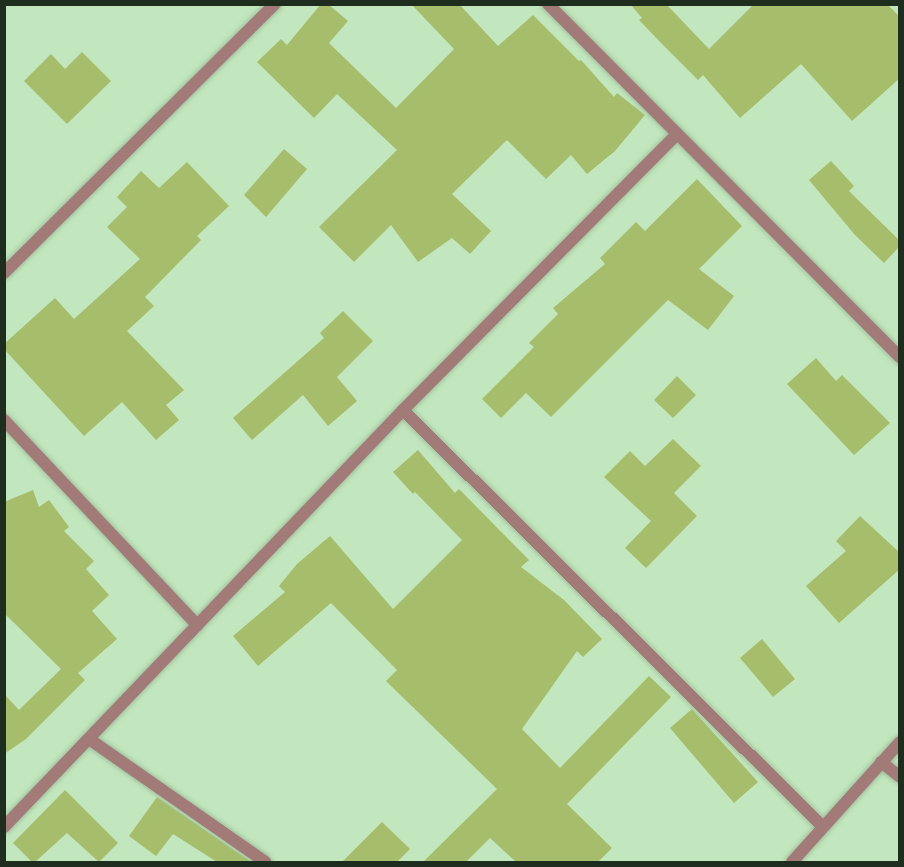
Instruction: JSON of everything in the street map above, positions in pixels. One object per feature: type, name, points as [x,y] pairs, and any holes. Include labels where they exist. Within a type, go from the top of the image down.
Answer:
[{"type":"street","points":[[4,273],[275,4]]},
{"type":"street","points":[[549,4],[900,357]]},
{"type":"street","points":[[4,826],[403,410],[677,134]]},
{"type":"street","points":[[403,410],[823,827]]},
{"type":"street","points":[[4,420],[197,625]]},
{"type":"street","points":[[89,739],[265,862]]},
{"type":"street","points":[[792,862],[900,742]]},
{"type":"street","points":[[881,762],[900,777]]},
{"type":"building","points":[[321,4],[328,4],[348,21],[329,43],[396,108],[454,49],[411,4],[459,4],[498,46],[533,15],[579,61],[581,60],[614,97],[617,93],[645,115],[615,151],[587,174],[571,155],[546,179],[507,140],[452,194],[491,231],[470,254],[452,238],[418,262],[391,225],[354,262],[319,227],[397,150],[337,94],[314,118],[257,62],[281,39],[287,45]]},
{"type":"building","points":[[630,4],[666,4],[709,49],[754,4],[887,4],[900,17],[900,78],[852,121],[801,64],[740,118],[703,75],[698,80],[666,48],[639,20],[642,18]]},
{"type":"building","points":[[82,52],[111,81],[67,124],[24,81],[51,54],[65,69]]},
{"type":"building","points":[[284,149],[307,169],[266,217],[244,195]]},
{"type":"building","points":[[831,161],[854,186],[849,191],[900,241],[900,246],[884,263],[855,235],[809,180]]},
{"type":"building","points":[[187,162],[229,206],[197,236],[201,240],[145,297],[154,306],[127,331],[184,390],[166,405],[179,420],[156,440],[122,402],[84,436],[4,349],[4,344],[55,298],[74,319],[140,259],[107,227],[127,207],[117,197],[141,171],[159,188]]},
{"type":"building","points":[[697,179],[742,226],[699,269],[734,296],[708,330],[668,300],[551,417],[526,393],[501,418],[482,399],[534,347],[529,343],[558,314],[553,308],[605,264],[600,258],[636,222],[645,231]]},
{"type":"building","points":[[343,311],[373,341],[337,377],[357,401],[328,426],[303,395],[252,440],[233,418],[324,338],[320,333]]},
{"type":"building","points":[[816,358],[836,381],[842,375],[890,423],[854,455],[787,384]]},
{"type":"building","points":[[677,376],[696,395],[673,418],[654,400]]},
{"type":"building","points":[[673,439],[701,466],[674,493],[697,516],[646,568],[625,548],[651,521],[604,477],[630,451],[645,466]]},
{"type":"building","points":[[418,450],[455,493],[459,489],[529,560],[521,567],[564,600],[602,639],[583,657],[577,651],[522,729],[560,768],[649,676],[671,697],[567,804],[612,848],[598,862],[516,862],[490,838],[466,862],[423,862],[497,789],[386,681],[397,670],[331,603],[258,666],[233,636],[285,592],[279,586],[297,564],[330,536],[393,609],[462,540],[393,472]]},
{"type":"building","points":[[33,490],[39,507],[49,500],[69,527],[64,531],[94,561],[86,569],[109,595],[92,611],[117,639],[78,673],[85,680],[26,739],[4,754],[4,694],[19,710],[61,669],[4,613],[4,502]]},
{"type":"building","points":[[860,516],[900,553],[900,569],[839,623],[806,586],[846,551],[836,541]]},
{"type":"building","points":[[762,639],[795,679],[773,697],[740,658]]},
{"type":"building","points":[[692,709],[758,782],[734,803],[670,728]]},
{"type":"building","points":[[65,790],[118,843],[99,862],[67,833],[35,862],[32,862],[13,843]]},
{"type":"building","points":[[157,797],[251,862],[217,862],[173,834],[156,856],[129,836]]},
{"type":"building","points":[[382,822],[410,849],[397,862],[342,862]]}]
